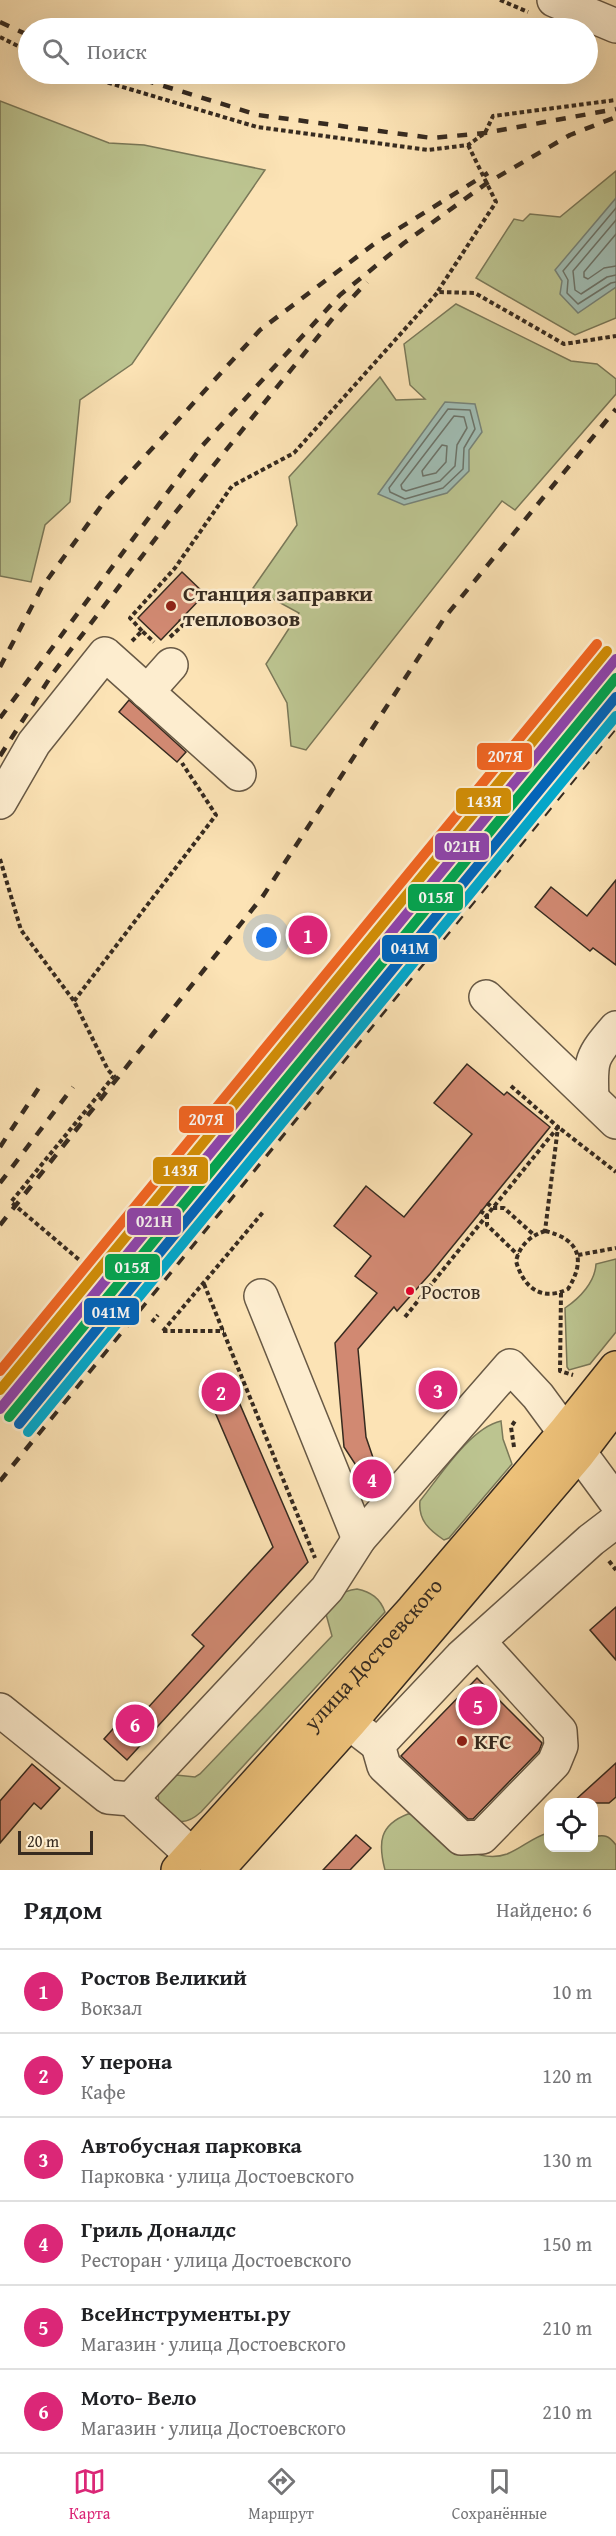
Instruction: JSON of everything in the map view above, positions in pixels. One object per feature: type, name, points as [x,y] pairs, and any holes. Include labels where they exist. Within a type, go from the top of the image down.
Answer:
[{"type":"highway","points":[[571,1444],[616,1368]]},
{"type":"highway","points":[[571,1444],[616,1404]]},
{"type":"highway","name":"улица Достоевского","points":[[208,1865],[350,1724],[571,1444]]},
{"type":"highway","name":"улица Достоевского","points":[[208,1865],[412,1610],[571,1444]]},
{"type":"street","points":[[554,0],[597,18]]},
{"type":"street","points":[[598,18],[616,26]]},
{"type":"street","points":[[0,802],[34,743],[105,654],[239,774]]},
{"type":"street","points":[[147,692],[171,665]]},
{"type":"street","points":[[486,997],[616,1122]]},
{"type":"street","points":[[592,1098],[591,1066],[596,1051],[616,1028]]},
{"type":"street","points":[[261,1296],[359,1539]]},
{"type":"street","points":[[131,1799],[327,1589],[359,1539],[510,1366],[538,1396],[571,1444],[616,1502]]},
{"type":"street","points":[[378,1745],[479,1642],[591,1540],[616,1521]]},
{"type":"street","points":[[350,1724],[378,1745],[384,1766],[461,1838],[482,1838],[554,1763],[561,1746],[560,1731],[479,1642]]},
{"type":"street","points":[[0,1710],[108,1797],[131,1799],[208,1865]]},
{"type":"path","points":[[0,37],[18,46]]},
{"type":"path","points":[[112,84],[256,127],[428,150],[468,145],[485,133],[493,116],[616,100]]},
{"type":"path","points":[[142,631],[130,618],[174,568],[232,486],[294,453],[438,292],[496,202],[468,145]]},
{"type":"path","points":[[438,292],[475,293],[564,344],[616,336]]},
{"type":"path","points":[[74,1001],[216,814],[182,763]]},
{"type":"path","points":[[0,859],[21,930],[74,1001],[108,1070],[114,1076],[11,1202],[116,1291],[154,1245]]},
{"type":"path","points":[[511,1086],[558,1127],[616,1172]]},
{"type":"path","points":[[405,1317],[558,1127]]},
{"type":"path","points":[[545,1231],[558,1127]]},
{"type":"path","points":[[487,1203],[493,1208],[504,1208],[534,1235]]},
{"type":"path","points":[[224,1331],[163,1331],[264,1211]]},
{"type":"path","points":[[480,1211],[487,1215]]},
{"type":"path","points":[[487,1215],[487,1225],[518,1254]]},
{"type":"path","points":[[545,1231],[559,1234],[568,1240],[578,1255],[573,1281],[568,1289],[561,1293],[543,1294],[527,1285],[518,1267],[518,1254],[524,1244],[534,1235],[545,1231]]},
{"type":"path","points":[[578,1255],[616,1248]]},
{"type":"path","points":[[204,1284],[327,1589]]},
{"type":"path","points":[[561,1293],[560,1371],[578,1376]]},
{"type":"path","points":[[152,1322],[158,1315]]},
{"type":"path","points":[[514,1450],[511,1427],[515,1421]]},
{"type":"green space","points":[[0,101],[109,143],[144,145],[265,170],[132,364],[80,400],[70,502],[45,525],[31,582],[0,576]]},
{"type":"green space","points":[[616,171],[616,318],[575,335],[476,278],[514,219],[523,221],[530,214],[560,217]]},
{"type":"green space","points":[[456,304],[571,361],[597,364],[616,379],[616,394],[515,510],[502,501],[306,750],[291,746],[287,703],[266,664],[299,613],[253,588],[297,525],[289,477],[380,377],[396,400],[425,399],[410,385],[404,344]]},
{"type":"green space","points":[[616,1259],[616,1332],[590,1364],[569,1370],[567,1367],[565,1308],[586,1289],[593,1277],[596,1264]]},
{"type":"green space","points":[[501,1421],[503,1439],[512,1464],[449,1538],[444,1540],[426,1524],[421,1514],[420,1501],[467,1443],[489,1425]]},
{"type":"green space","points":[[357,1589],[374,1596],[385,1612],[201,1812],[189,1820],[179,1821],[164,1812],[159,1807],[158,1790],[176,1775],[195,1777],[200,1774],[332,1636],[326,1614],[334,1600],[342,1594]]},
{"type":"green space","points":[[415,1814],[458,1845],[482,1855],[507,1854],[544,1834],[544,1852],[598,1852],[598,1836],[606,1837],[616,1845],[616,1870],[385,1870],[382,1851],[383,1836],[386,1829],[398,1818]]},
{"type":"water","points":[[616,198],[616,287],[578,313],[560,294],[562,281],[555,270]]},
{"type":"water","points":[[445,402],[475,404],[482,432],[469,450],[469,471],[447,493],[404,505],[378,494]]},
{"type":"building","name":"Станция заправки тепловозов","points":[[182,572],[205,594],[161,640],[138,618]]},
{"type":"building","points":[[129,700],[186,752],[177,762],[119,712]]},
{"type":"building","points":[[616,880],[616,965],[593,948],[590,951],[535,907],[551,887],[587,916]]},
{"type":"building","points":[[467,1064],[504,1095],[507,1092],[550,1127],[430,1274],[397,1311],[394,1307],[358,1349],[366,1437],[382,1484],[374,1493],[344,1447],[335,1343],[377,1293],[355,1276],[371,1256],[334,1226],[366,1186],[404,1217],[472,1134],[434,1103]]},
{"type":"building","points":[[226,1372],[308,1562],[127,1760],[104,1739],[136,1703],[145,1711],[204,1646],[192,1635],[273,1547],[202,1382]]},
{"type":"building","points":[[616,1607],[616,1660],[590,1630]]},
{"type":"building","points":[[477,1678],[542,1743],[539,1751],[473,1819],[468,1819],[401,1756]]},
{"type":"building","points":[[616,1763],[616,1797],[609,1803],[598,1803],[598,1798],[578,1798]]},
{"type":"building","points":[[32,1764],[60,1788],[41,1809],[34,1803],[0,1843],[0,1801]]},
{"type":"building","points":[[356,1835],[371,1848],[350,1870],[323,1870]]},
{"type":"railway","points":[[0,22],[18,30]]},
{"type":"railway","points":[[157,84],[258,115],[432,138],[485,133],[616,109]]},
{"type":"railway","points":[[0,718],[202,446],[340,295],[404,243],[487,183],[570,135],[616,117]]},
{"type":"railway","points":[[0,667],[42,587],[107,498],[260,330],[374,244],[488,173]]},
{"type":"railway","points":[[0,756],[53,673],[175,513],[333,318],[367,282]]},
{"type":"railway","points":[[0,1225],[263,896],[445,617],[616,409]]},
{"type":"railway","points":[[0,1481],[616,727]]},
{"type":"railway","points":[[0,1147],[40,1086]]},
{"type":"railway","points":[[0,1183],[73,1087]]},
{"type":"transit line","name":"207Я","points":[[0,1371],[597,644]]},
{"type":"transit line","name":"143Я","points":[[0,1390],[607,651]]},
{"type":"transit line","name":"021Н","points":[[0,1409],[616,659]]},
{"type":"transit line","name":"015Я","points":[[9,1417],[616,678]]},
{"type":"transit line","name":"041М","points":[[19,1424],[616,697]]},
{"type":"transit line","points":[[28,1432],[616,716]]},
{"type":"place","name":"Станция заправки тепловозов","points":[[171,606]]},
{"type":"place","name":"Ростов Великий","points":[[308,935]]},
{"type":"place","name":"Ростов","points":[[410,1291]]},
{"type":"place","name":"Автобусная парковка","points":[[438,1390]]},
{"type":"place","name":"У перона","points":[[221,1392]]},
{"type":"place","name":"Гриль Доналдс","points":[[372,1479]]},
{"type":"place","name":"ВсеИнструменты.ру","points":[[478,1706]]},
{"type":"place","name":"Мото- Вело","points":[[135,1724]]},
{"type":"place","name":"KFC","points":[[462,1741]]}]
